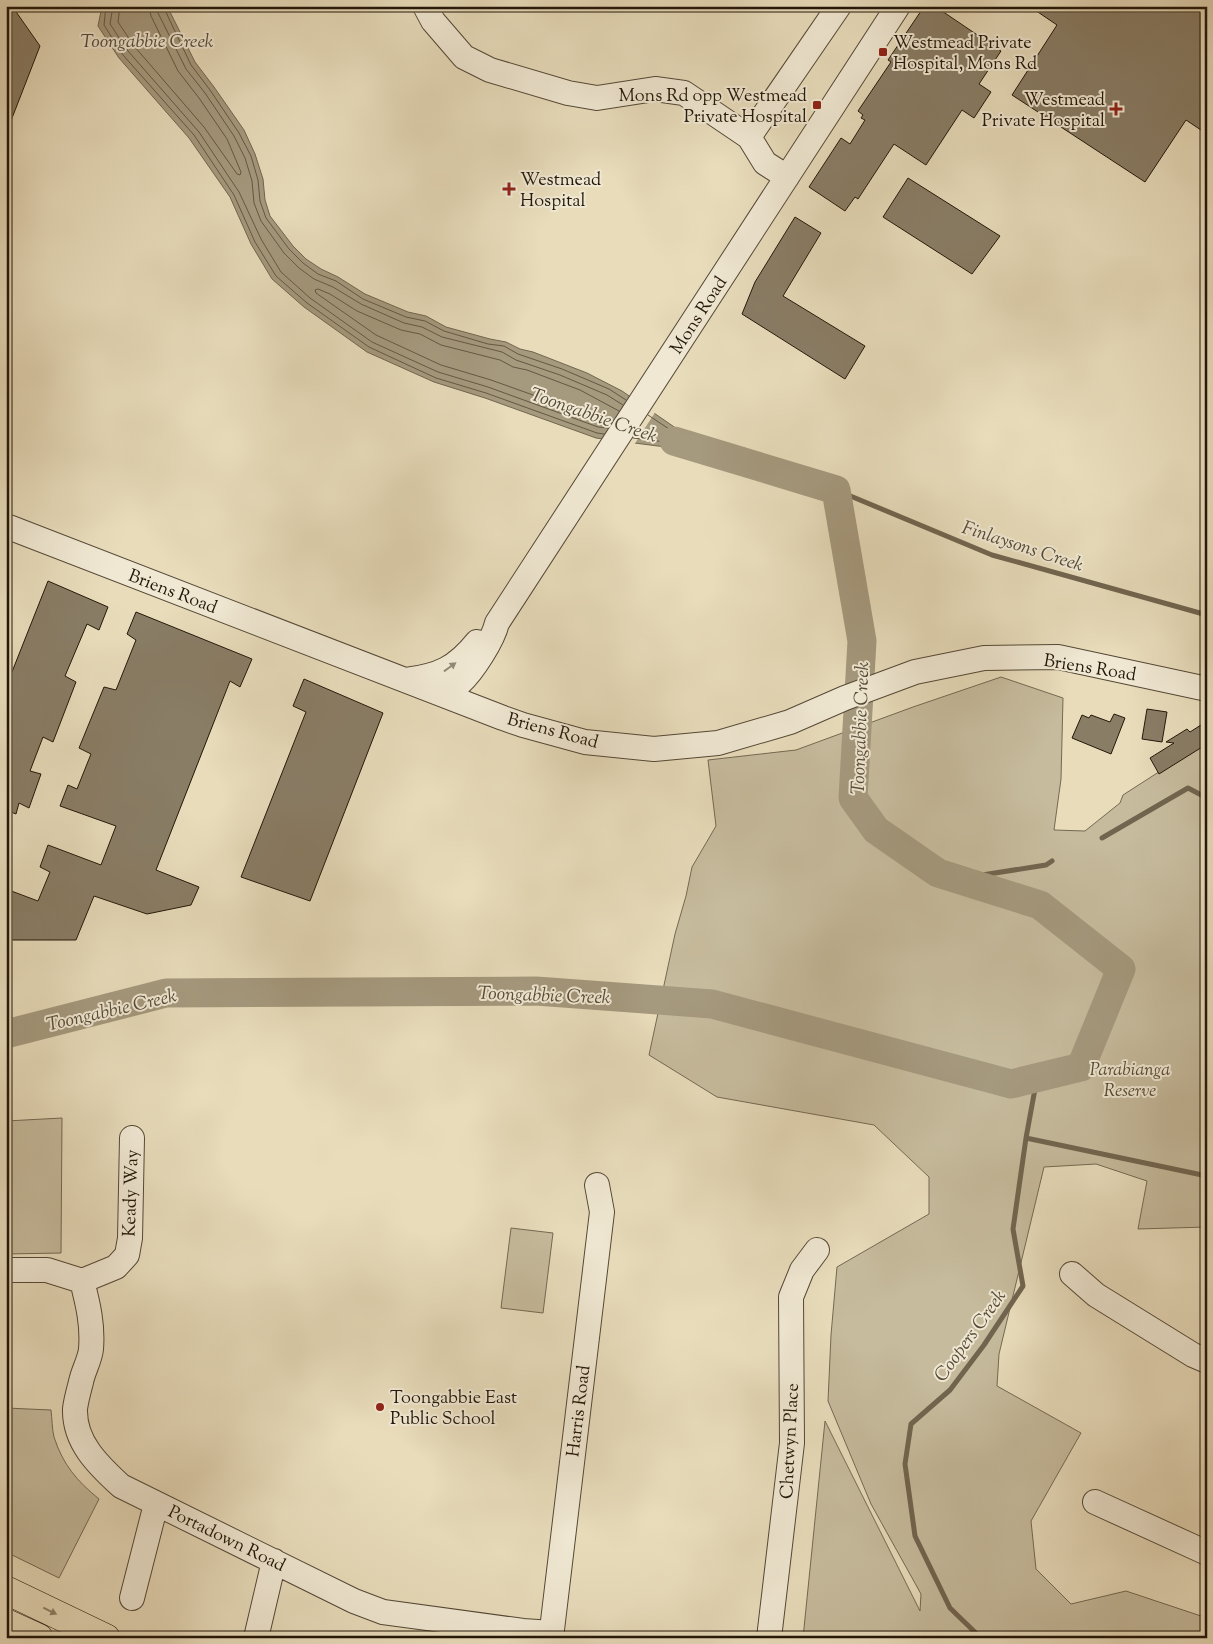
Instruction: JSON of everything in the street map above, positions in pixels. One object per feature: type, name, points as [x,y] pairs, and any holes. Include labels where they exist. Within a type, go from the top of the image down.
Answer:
[{"type":"highway","points":[[6,1590],[106,1638]]},
{"type":"highway","points":[[6,1623],[39,1638]]},
{"type":"street","points":[[425,6],[433,21],[464,57],[490,70],[568,93],[596,98],[655,89],[684,93],[749,137],[766,163],[787,177]]},
{"type":"street","points":[[749,137],[839,6]]},
{"type":"street","name":"Mons Road","points":[[438,693],[460,683],[470,672],[494,635],[498,623],[898,6]]},
{"type":"street","name":"Briens Road","points":[[6,526],[523,725],[585,742],[654,749],[718,744],[790,722],[845,698],[915,672],[984,658],[1058,657],[1207,689]]},
{"type":"street","name":"Mons Road","points":[[404,680],[432,676],[448,669],[476,644],[483,632],[498,623]]},
{"type":"street","name":"Keady Way","points":[[82,1281],[116,1267],[127,1255],[130,1238],[132,1138]]},
{"type":"street","name":"Harris Road","points":[[551,1635],[602,1212],[597,1185]]},
{"type":"street","name":"Chetwyn Place","points":[[769,1638],[792,1443],[791,1297],[802,1270],[817,1250]]},
{"type":"street","points":[[6,1270],[46,1270],[82,1281]]},
{"type":"street","points":[[1072,1274],[1096,1295],[1207,1361]]},
{"type":"street","name":"Portadown Road","points":[[82,1281],[91,1313],[91,1351],[81,1380],[75,1408],[78,1429],[87,1450],[98,1466],[121,1486],[370,1607],[425,1628],[523,1631],[551,1635]]},
{"type":"street","points":[[1095,1502],[1207,1552]]},
{"type":"street","points":[[132,1598],[156,1504]]},
{"type":"street","points":[[256,1638],[274,1561]]},
{"type":"green space","name":"Parabianga Reserve","points":[[1001,677],[1063,698],[1061,779],[1054,830],[1085,831],[1120,803],[1123,795],[1207,741],[1207,1227],[1138,1229],[1147,1181],[1096,1164],[1044,1167],[999,1354],[997,1386],[1081,1433],[1031,1521],[1036,1569],[1071,1604],[1126,1591],[1207,1618],[1207,1638],[803,1638],[825,1421],[920,1611],[921,1594],[871,1504],[828,1401],[837,1267],[929,1214],[929,1177],[874,1125],[717,1097],[649,1055],[675,934],[692,867],[716,826],[708,760],[796,750]]},
{"type":"green space","points":[[62,1118],[61,1253],[6,1254],[6,1121]]},
{"type":"green space","points":[[511,1228],[553,1233],[543,1313],[501,1308]]},
{"type":"green space","points":[[6,1408],[51,1410],[54,1437],[66,1464],[77,1479],[99,1499],[59,1578],[6,1552]]},
{"type":"water","name":"Toongabbie Creek","points":[[102,6],[167,6],[195,62],[244,130],[255,154],[263,179],[265,200],[270,216],[293,246],[306,259],[365,294],[408,312],[426,316],[446,327],[506,342],[520,349],[533,352],[587,373],[622,391],[712,453],[596,438],[485,398],[434,382],[367,352],[304,307],[272,279],[251,244],[230,197],[189,138],[119,58],[98,26]]},
{"type":"pier","points":[[633,395],[656,411],[634,445],[603,441]]},
{"type":"building","points":[[6,6],[12,6],[40,46],[7,131]]},
{"type":"building","name":"Westmead Private Hospital","points":[[1029,6],[1207,6],[1207,134],[1186,120],[1145,182],[1012,95],[1057,25]]},
{"type":"building","points":[[932,7],[939,9],[1001,51],[979,84],[991,92],[974,118],[962,110],[926,165],[894,144],[858,199],[855,197],[845,211],[809,187],[841,138],[850,144],[865,120],[861,118],[863,115],[858,111],[891,62],[888,60],[921,11]]},
{"type":"building","points":[[908,178],[1000,236],[972,274],[883,217]]},
{"type":"building","points":[[795,217],[821,233],[783,296],[865,346],[845,379],[742,314],[755,282]]},
{"type":"building","points":[[48,581],[108,607],[99,630],[87,624],[65,676],[76,682],[53,742],[43,737],[30,771],[41,774],[29,808],[19,803],[16,814],[6,810],[6,687]]},
{"type":"building","points":[[136,612],[252,659],[240,687],[230,681],[156,870],[199,887],[191,905],[147,914],[94,896],[76,940],[6,940],[6,889],[38,901],[50,872],[40,867],[48,845],[101,865],[116,826],[60,806],[68,785],[77,789],[91,754],[79,748],[104,687],[116,690],[136,640],[127,634]]},
{"type":"building","points":[[304,679],[383,713],[310,901],[241,877],[306,712],[293,706]]},
{"type":"building","points":[[1147,709],[1167,712],[1162,742],[1142,739]]},
{"type":"building","points":[[1114,714],[1125,718],[1111,754],[1072,738],[1082,715],[1089,718],[1091,715],[1110,722]]},
{"type":"building","points":[[1201,725],[1207,735],[1207,744],[1159,774],[1150,758],[1174,743],[1166,742],[1187,729],[1190,732]]},
{"type":"waterway","name":"Toongabbie Creek","points":[[6,1034],[166,993],[536,991],[712,1004],[1011,1084],[1081,1067],[1121,969],[1040,905],[938,873],[876,830],[853,798],[862,641],[836,490],[674,441]]},
{"type":"waterway","name":"Finlaysons Creek","points":[[836,490],[992,555],[1207,615]]},
{"type":"waterway","points":[[1102,838],[1188,788],[1207,798]]},
{"type":"waterway","points":[[957,879],[1046,865],[1052,861]]},
{"type":"waterway","name":"Coopers Creek","points":[[981,1638],[950,1608],[915,1536],[905,1464],[911,1424],[950,1390],[984,1345],[1023,1286],[1013,1229],[1037,1078]]},
{"type":"waterway","points":[[1026,1138],[1207,1176]]},
{"type":"place","name":"Westmead Private Hospital, Mons Rd","points":[[883,52]]},
{"type":"place","name":"Mons Rd opp Westmead Private Hospital","points":[[817,105]]},
{"type":"place","name":"Westmead Private Hospital","points":[[1116,109]]},
{"type":"place","name":"Westmead Hospital","points":[[509,189]]},
{"type":"place","name":"Toongabbie East Public School","points":[[380,1407]]}]
